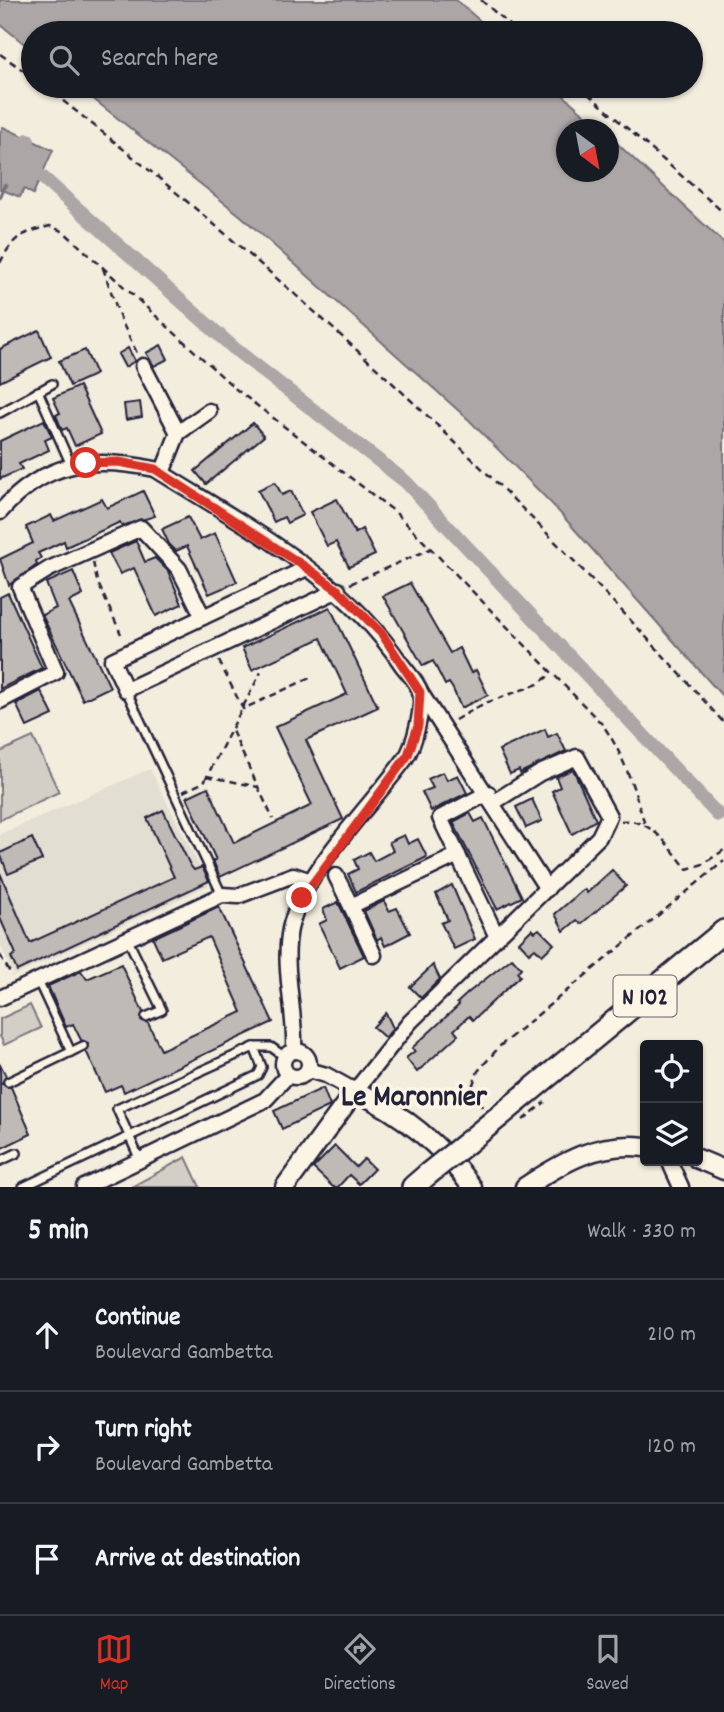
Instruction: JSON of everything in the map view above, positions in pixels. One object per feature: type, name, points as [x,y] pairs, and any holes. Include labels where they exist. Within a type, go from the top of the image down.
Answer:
[{"type":"main road","name":"N 102","points":[[420,1181],[724,931]]},
{"type":"street","points":[[143,366],[178,433]]},
{"type":"street","points":[[162,473],[178,433],[209,411]]},
{"type":"street","points":[[0,512],[31,483],[71,465],[119,462],[155,469],[307,568],[338,590],[382,634],[491,797],[547,889]]},
{"type":"street","points":[[0,701],[56,672],[20,587],[87,551],[141,528],[179,569],[203,617]]},
{"type":"street","points":[[307,568],[112,660],[126,690],[338,590]]},
{"type":"street","points":[[290,1054],[302,1053],[308,1059],[308,1070],[301,1077],[288,1075],[283,1067],[290,1054],[288,940],[299,902],[311,881],[408,755],[418,726],[420,692]]},
{"type":"street","points":[[285,1187],[410,1021],[547,889],[599,837],[609,816],[577,757],[440,818],[497,937]]},
{"type":"street","points":[[351,906],[458,855]]},
{"type":"street","points":[[0,998],[222,895],[238,897],[293,875],[311,881]]},
{"type":"street","points":[[336,876],[374,956]]},
{"type":"street","points":[[308,1070],[326,1075],[404,1118],[433,1142],[468,1184]]},
{"type":"street","points":[[84,1187],[105,1182],[140,1160],[265,1100],[288,1075]]},
{"type":"street","points":[[525,1187],[572,1157],[616,1146],[640,1147]]},
{"type":"street","points":[[703,1160],[724,1170]]},
{"type":"street","points":[[671,1166],[681,1187]]},
{"type":"lane","points":[[0,413],[52,384]]},
{"type":"lane","points":[[38,391],[71,465]]},
{"type":"lane","points":[[126,690],[222,895]]},
{"type":"lane","points":[[127,938],[162,1010],[146,1017]]},
{"type":"lane","points":[[37,980],[71,1052]]},
{"type":"lane","points":[[8,1082],[83,1046]]},
{"type":"lane","points":[[140,1160],[117,1109],[254,1046],[271,1047],[290,1054]]},
{"type":"lane","points":[[23,1187],[258,1075],[261,1067],[254,1046]]},
{"type":"lane","points":[[0,1161],[17,1153]]},
{"type":"path","points":[[481,0],[505,21]]},
{"type":"path","points":[[0,54],[21,69]]},
{"type":"path","points":[[59,98],[122,147],[296,295],[426,413],[540,525],[724,723]]},
{"type":"path","points":[[593,98],[724,213]]},
{"type":"path","points":[[0,263],[12,240],[50,226],[64,232],[237,390],[378,498],[602,724],[614,740],[631,776],[645,825]]},
{"type":"path","points":[[103,268],[120,318],[143,366]]},
{"type":"path","points":[[338,590],[430,549]]},
{"type":"path","points":[[87,551],[121,634]]},
{"type":"path","points":[[213,649],[243,709]]},
{"type":"path","points":[[176,795],[204,782],[261,673]]},
{"type":"path","points":[[443,727],[482,704],[538,684],[551,675]]},
{"type":"path","points":[[243,709],[314,676]]},
{"type":"path","points":[[233,731],[273,819]]},
{"type":"path","points":[[207,776],[258,787]]},
{"type":"path","points":[[607,822],[627,820],[645,825],[660,837],[687,869],[703,864],[724,850]]},
{"type":"path","points":[[486,1112],[471,1087],[478,1071],[500,1046],[724,861]]},
{"type":"path","points":[[0,955],[19,989]]},
{"type":"shaded area","points":[[0,0],[456,0],[480,21],[21,21],[21,41],[0,24]]},
{"type":"shaded area","points":[[92,98],[566,98],[590,119],[556,119],[556,182],[619,182],[619,145],[724,243],[724,698],[553,505],[469,420],[241,216]]},
{"type":"shaded area","points":[[3,127],[53,150],[33,194],[24,189],[20,197],[0,189],[0,133]]},
{"type":"shaded area","points":[[33,737],[59,792],[0,820],[0,752]]},
{"type":"shaded area","points":[[150,769],[209,885],[14,976],[0,944],[0,834]]},
{"type":"shaded area","points":[[30,1005],[41,1028],[4,1045],[0,1036],[0,1019]]},
{"type":"shaded area","points":[[186,1157],[200,1187],[133,1187],[133,1186]]},
{"type":"building","points":[[39,330],[51,357],[0,382],[0,349]]},
{"type":"building","points":[[161,345],[168,359],[154,366],[146,353]]},
{"type":"building","points":[[128,348],[135,361],[125,367],[118,354]]},
{"type":"building","points":[[85,350],[96,374],[70,386],[59,361]]},
{"type":"building","points":[[79,386],[101,434],[75,446],[67,428],[62,430],[56,415],[60,413],[53,398]]},
{"type":"building","points":[[140,402],[142,417],[126,420],[124,404]]},
{"type":"building","points":[[44,420],[52,437],[45,440],[49,450],[19,464],[22,469],[0,479],[0,441]]},
{"type":"building","points":[[253,423],[264,436],[206,484],[195,471]]},
{"type":"building","points":[[275,482],[282,495],[291,491],[303,515],[287,523],[284,517],[274,522],[258,490]]},
{"type":"building","points":[[143,491],[155,516],[122,526],[120,522],[66,547],[64,541],[38,553],[41,558],[36,561],[37,565],[9,585],[0,559],[33,543],[26,527],[51,515],[54,521],[102,499],[107,508]]},
{"type":"building","points":[[337,499],[355,533],[362,529],[375,555],[349,567],[336,542],[327,546],[310,512]]},
{"type":"building","points":[[188,517],[200,540],[215,533],[237,582],[209,594],[187,546],[176,551],[169,544],[162,529]]},
{"type":"building","points":[[136,541],[145,562],[155,558],[168,571],[182,604],[156,616],[134,568],[120,574],[109,553]]},
{"type":"building","points":[[73,571],[83,595],[69,602],[110,687],[83,700],[42,615],[56,608],[46,583]]},
{"type":"building","points":[[410,583],[450,653],[459,648],[471,673],[476,670],[488,695],[461,708],[453,689],[449,683],[445,685],[433,661],[423,666],[383,596]]},
{"type":"building","points":[[8,593],[42,668],[0,689],[0,597]]},
{"type":"building","points":[[330,607],[378,707],[306,740],[343,819],[220,877],[213,861],[216,860],[187,797],[208,787],[234,843],[312,805],[275,727],[347,694],[321,638],[252,670],[242,648]]},
{"type":"building","points":[[41,691],[53,715],[27,727],[16,704]]},
{"type":"building","points":[[545,729],[548,737],[557,733],[566,751],[520,773],[519,770],[510,774],[499,750]]},
{"type":"building","points":[[573,769],[596,820],[572,834],[552,791],[560,787],[556,777]]},
{"type":"building","points":[[443,772],[447,780],[458,775],[467,793],[431,811],[422,792],[433,788],[428,779]]},
{"type":"building","points":[[532,799],[542,821],[526,828],[516,807]]},
{"type":"building","points":[[163,810],[190,865],[194,870],[202,867],[209,881],[17,971],[11,957],[16,954],[0,918],[0,873],[30,943],[174,877],[147,818]]},
{"type":"building","points":[[470,813],[475,822],[483,818],[522,897],[497,909],[453,822]]},
{"type":"building","points":[[404,835],[408,844],[418,839],[427,857],[356,892],[348,874],[358,869],[354,860],[369,852],[374,861],[393,851],[389,842]]},
{"type":"building","points":[[32,838],[42,860],[8,874],[0,853]]},
{"type":"building","points":[[612,870],[626,886],[581,924],[577,920],[564,931],[555,914],[584,889],[587,893]]},
{"type":"building","points":[[452,885],[475,939],[454,949],[441,923],[448,920],[436,894]]},
{"type":"building","points":[[384,901],[389,911],[397,908],[410,933],[385,946],[381,937],[377,940],[364,911]]},
{"type":"building","points":[[338,902],[364,956],[340,968],[319,924],[327,920],[323,909]]},
{"type":"building","points":[[219,907],[273,1022],[124,1092],[121,1085],[105,1092],[86,1051],[88,1043],[81,1040],[73,1024],[66,1027],[48,986],[81,971],[87,979],[121,964],[143,1012],[141,1020],[148,1023],[161,1050],[242,1012],[209,937],[162,958],[153,938]]},
{"type":"building","points":[[532,929],[535,932],[539,929],[554,944],[542,955],[535,948],[529,953],[519,942]]},
{"type":"building","points":[[512,958],[521,968],[517,972],[520,976],[473,1020],[469,1016],[454,1030],[458,1035],[417,1072],[406,1058],[415,1051],[412,1048],[459,1005],[457,1003],[469,992]]},
{"type":"building","points":[[433,965],[440,979],[421,998],[410,987]]},
{"type":"building","points":[[386,1013],[393,1028],[385,1038],[373,1027]]},
{"type":"building","points":[[0,1064],[6,1076],[2,1084],[11,1087],[31,1134],[0,1149]]},
{"type":"building","points":[[323,1088],[330,1106],[282,1129],[274,1111]]},
{"type":"building","points":[[335,1146],[356,1167],[364,1159],[374,1169],[359,1184],[349,1175],[338,1187],[333,1187],[313,1168]]},
{"type":"waterway","points":[[28,140],[15,161],[41,176],[236,350],[406,482],[718,815]]},
{"type":"waterway","points":[[0,197],[5,185]]},
{"type":"district","name":"Le Maronnier","points":[[414,1095]]},
{"type":"route","points":[[86,463],[119,462],[155,469],[307,568],[338,590],[382,634],[420,692],[418,726],[408,755],[311,881],[302,898]]}]
